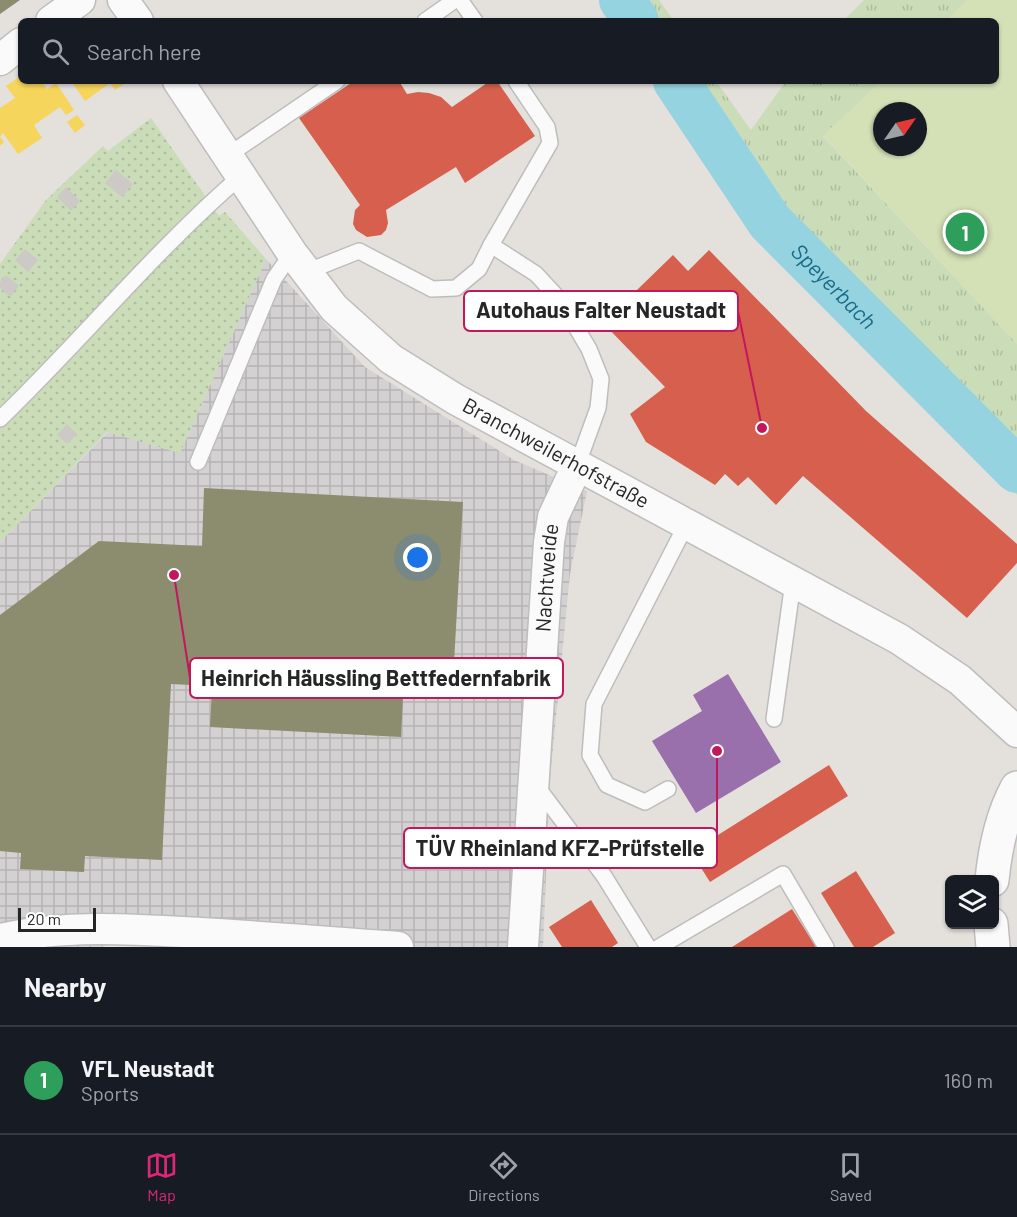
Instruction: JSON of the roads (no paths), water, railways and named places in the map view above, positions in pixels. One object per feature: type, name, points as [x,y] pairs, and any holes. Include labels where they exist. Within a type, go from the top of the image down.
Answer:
[{"type":"street","points":[[55,18],[80,0]]},
{"type":"street","points":[[123,0],[136,18]]},
{"type":"street","points":[[0,60],[18,45]]},
{"type":"street","name":"Branchweilerhofstraße","points":[[180,84],[299,263],[334,308],[392,359],[455,399],[899,639],[960,680],[1017,732]]},
{"type":"street","name":"Nachtweide","points":[[524,947],[549,542],[553,518],[578,466]]},
{"type":"street","points":[[992,875],[1002,826],[1017,788]]},
{"type":"street","points":[[0,939],[25,933],[78,938],[140,929],[398,947]]},
{"type":"street","points":[[992,929],[993,947]]},
{"type":"lane","points":[[428,18],[455,0]]},
{"type":"lane","points":[[460,0],[473,18]]},
{"type":"lane","points":[[0,420],[44,377],[204,208],[234,166],[333,84]]},
{"type":"lane","points":[[198,462],[274,279],[299,263],[359,251],[432,289],[456,288],[479,269],[550,143],[547,127],[518,84]]},
{"type":"lane","points":[[491,245],[536,274],[560,300],[590,349],[601,378],[598,408],[578,466]]},
{"type":"lane","points":[[668,789],[645,802],[607,785],[590,755],[594,704],[686,525]]},
{"type":"lane","points":[[774,719],[793,582]]},
{"type":"lane","points":[[535,784],[604,876],[648,947]]},
{"type":"lane","points":[[659,947],[783,874],[826,947]]},
{"type":"waterway","name":"Speyerbach","points":[[622,0],[634,18]]},
{"type":"waterway","name":"Speyerbach","points":[[678,84],[770,222],[1017,470]]},
{"type":"place","name":"VFL Neustadt","points":[[965,232]]},
{"type":"place","name":"Autohaus Falter Neustadt","points":[[762,428]]},
{"type":"place","name":"Heinrich Häussling Bettfedernfabrik","points":[[174,575]]},
{"type":"place","name":"TÜV Rheinland KFZ-Prüfstelle","points":[[717,751]]}]
